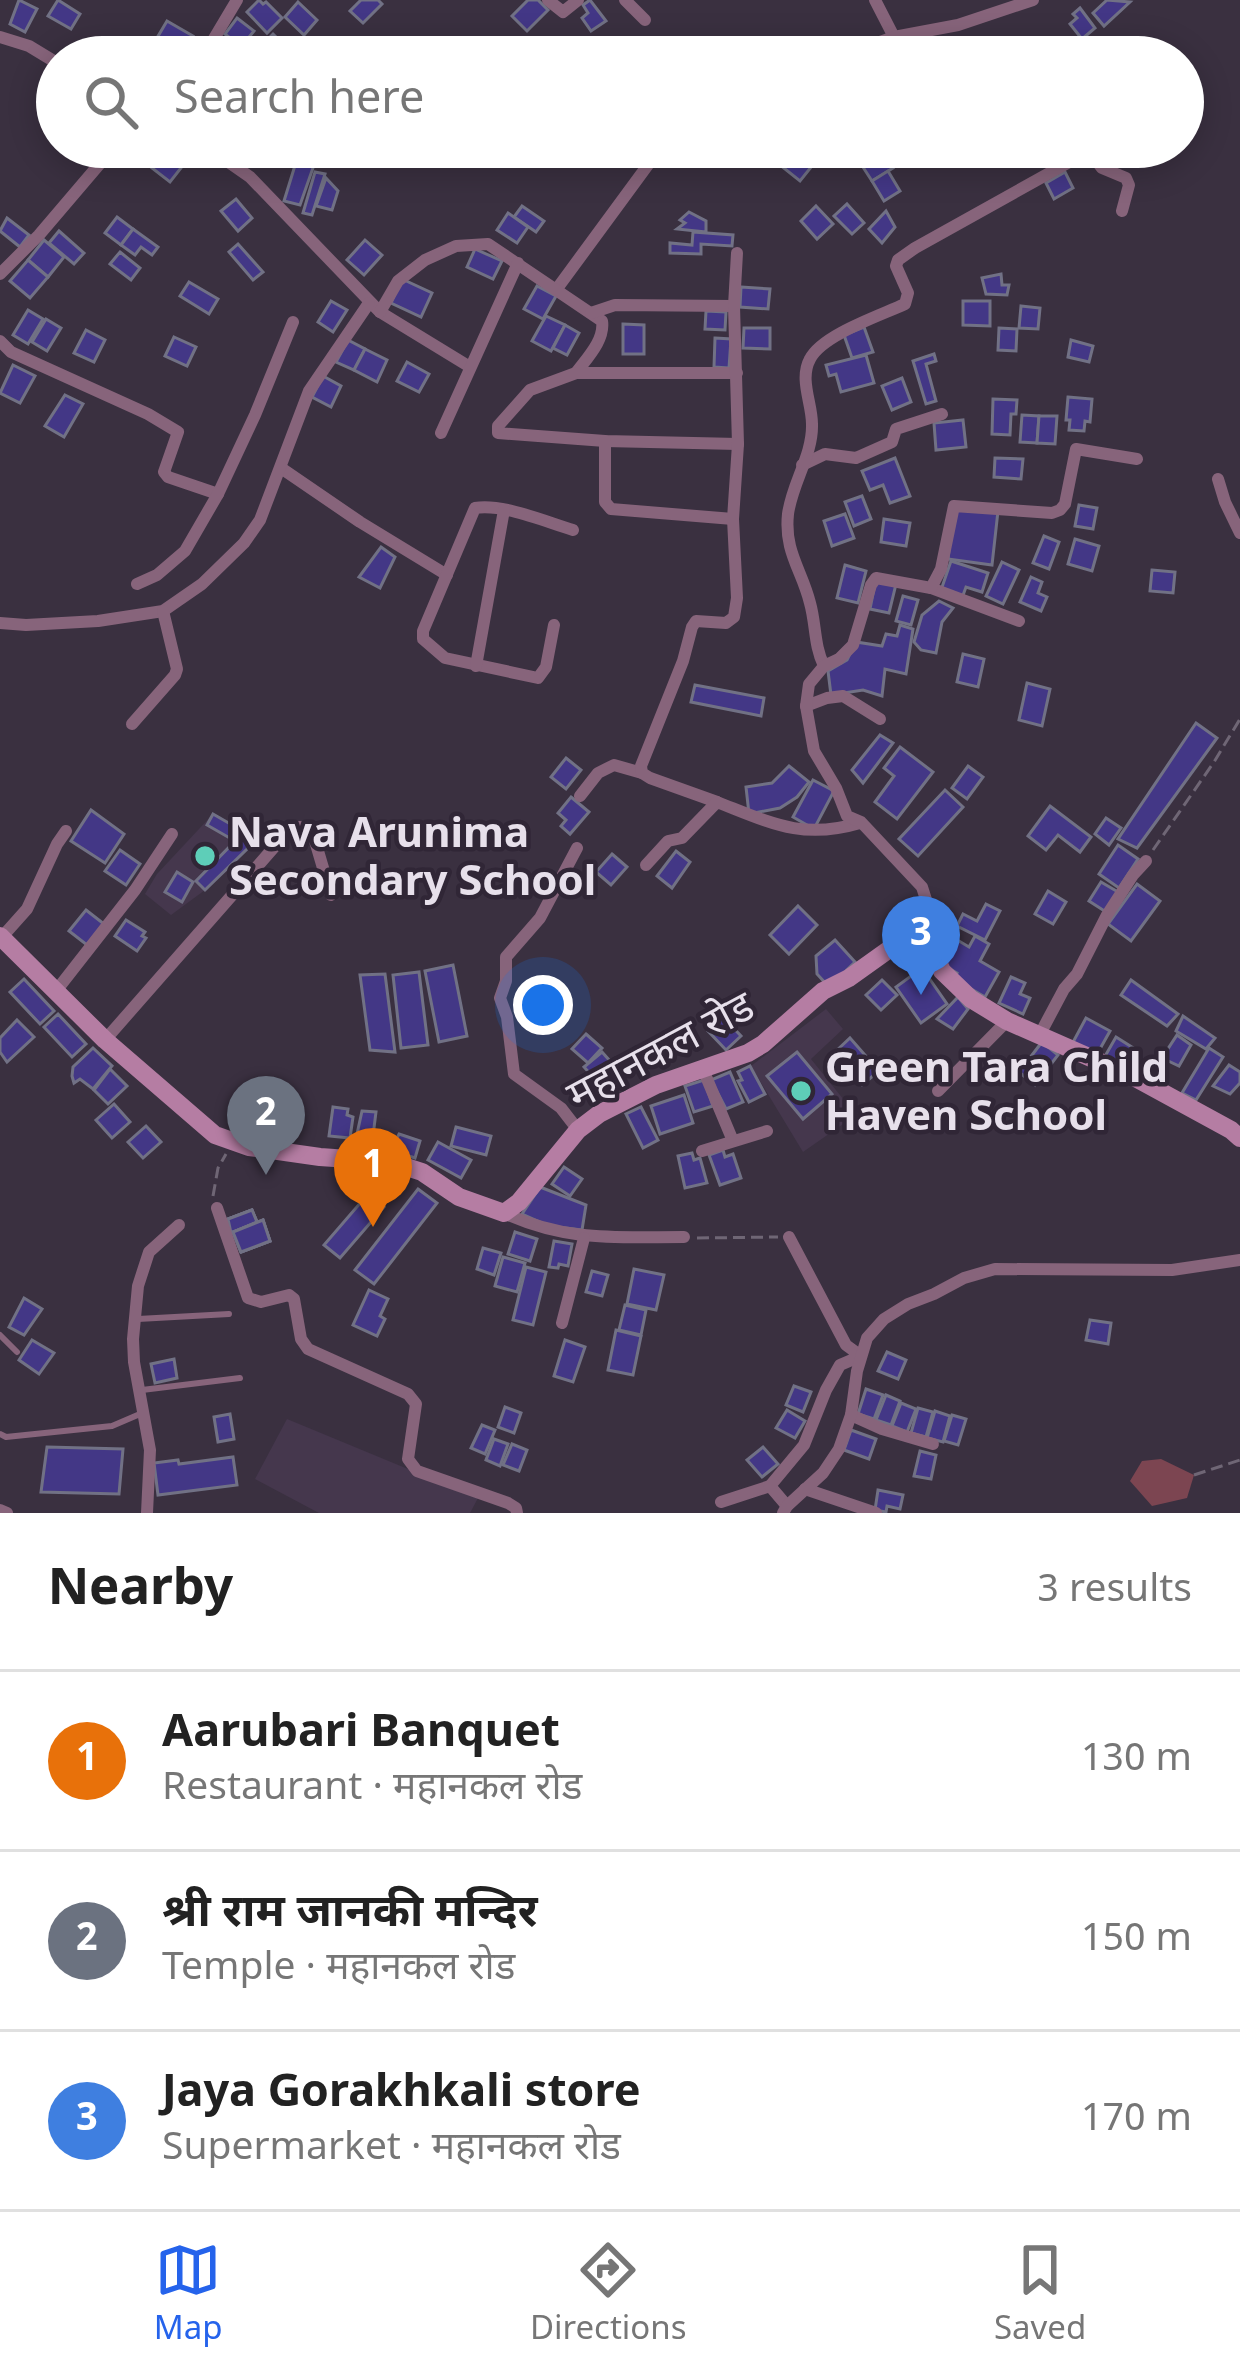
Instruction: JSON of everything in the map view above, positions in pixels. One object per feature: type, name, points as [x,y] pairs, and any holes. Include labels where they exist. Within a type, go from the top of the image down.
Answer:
[{"type":"main road","points":[[926,935],[942,971],[971,999],[1007,1021],[1132,1076],[1240,1138]]},
{"type":"main road","name":"महानकल रोड","points":[[504,1213],[519,1202],[578,1130],[656,1084],[748,1053],[823,991],[898,943],[926,935]]},
{"type":"main road","points":[[1,936],[105,1040],[201,1126],[233,1142],[320,1157],[391,1162],[422,1172],[459,1197],[504,1213]]},
{"type":"street","points":[[215,36],[237,0]]},
{"type":"street","points":[[548,0],[563,13],[578,0]]},
{"type":"street","points":[[625,0],[645,20]]},
{"type":"street","points":[[875,0],[893,36]]},
{"type":"street","points":[[900,36],[958,26],[1033,0]]},
{"type":"street","points":[[0,37],[36,51]]},
{"type":"street","points":[[0,274],[96,168]]},
{"type":"street","points":[[237,168],[375,307],[470,367]]},
{"type":"street","points":[[556,290],[647,168]]},
{"type":"street","points":[[824,666],[811,606],[789,547],[788,513],[812,423],[806,378],[809,360],[824,342],[905,304],[908,293],[896,266],[898,260],[1056,168]]},
{"type":"street","points":[[1102,168],[1126,178],[1129,184],[1122,212]]},
{"type":"street","points":[[0,622],[98,621],[163,611],[202,584],[260,520],[309,391],[398,281],[425,260],[456,246],[488,244],[602,321],[602,336],[576,374]]},
{"type":"street","points":[[642,773],[692,627],[696,622],[726,623],[734,617],[736,254]]},
{"type":"street","points":[[441,434],[518,263]]},
{"type":"street","points":[[591,313],[615,305],[734,306]]},
{"type":"street","points":[[137,584],[158,575],[184,551],[218,494],[293,322]]},
{"type":"street","points":[[0,341],[11,352],[178,432],[164,472],[218,494]]},
{"type":"street","points":[[737,373],[576,374],[530,390],[497,433],[738,444]]},
{"type":"street","points":[[802,465],[825,454],[856,458],[892,442],[896,429],[942,414]]},
{"type":"street","points":[[604,441],[605,502],[611,509],[734,519]]},
{"type":"street","points":[[931,588],[941,568],[953,506],[1052,514],[1065,504],[1076,449],[1137,459]]},
{"type":"street","points":[[281,468],[447,575]]},
{"type":"street","points":[[1218,479],[1240,533]]},
{"type":"street","points":[[554,626],[546,667],[538,678],[445,658],[423,639],[475,508],[504,510],[573,530]]},
{"type":"street","points":[[476,666],[504,510]]},
{"type":"street","points":[[926,935],[929,908],[922,887],[861,822],[847,817],[814,751],[806,706],[809,684],[824,666],[853,646],[876,578],[931,588],[1019,621]]},
{"type":"street","points":[[132,724],[177,669],[163,611]]},
{"type":"street","points":[[806,706],[843,696],[880,719]]},
{"type":"street","points":[[580,796],[598,773],[614,765],[781,826],[817,832],[861,822]]},
{"type":"street","points":[[646,866],[717,802]]},
{"type":"street","points":[[105,1040],[290,829],[299,827],[313,834],[331,895]]},
{"type":"street","points":[[1,936],[27,909],[66,831]]},
{"type":"street","points":[[56,991],[172,834]]},
{"type":"street","points":[[577,848],[540,918],[506,957],[500,998],[514,1074],[547,1095],[578,1130]]},
{"type":"street","points":[[1039,1036],[1107,915],[1146,861]]},
{"type":"street","points":[[938,1091],[1007,1021]]},
{"type":"street","points":[[702,1067],[733,1141]]},
{"type":"street","points":[[702,1151],[766,1131]]},
{"type":"street","points":[[217,1208],[248,1298],[261,1302],[289,1295],[308,1348],[408,1394],[416,1404],[411,1466],[508,1503],[517,1513]]},
{"type":"street","points":[[504,1213],[536,1228],[584,1238],[683,1237]]},
{"type":"street","points":[[147,1513],[150,1450],[134,1362],[138,1286],[149,1252],[179,1225]]},
{"type":"street","points":[[789,1237],[845,1345],[861,1356]]},
{"type":"street","points":[[562,1323],[584,1238]]},
{"type":"street","points":[[770,1486],[785,1509],[824,1473],[851,1415],[867,1337],[884,1319],[964,1278],[995,1269],[1172,1270],[1240,1260]]},
{"type":"street","points":[[721,1502],[770,1486],[804,1445],[840,1365],[861,1356]]},
{"type":"street","points":[[851,1415],[932,1444]]},
{"type":"street","points":[[805,1489],[876,1513]]},
{"type":"lane","points":[[135,1319],[229,1314]]},
{"type":"lane","points":[[0,1335],[17,1352]]},
{"type":"lane","points":[[139,1390],[240,1378]]},
{"type":"lane","points":[[0,1434],[112,1426],[143,1413]]},
{"type":"path","points":[[1146,861],[1240,719]]},
{"type":"path","points":[[217,1208],[213,1197],[218,1168],[233,1142]]},
{"type":"path","points":[[683,1237],[789,1237]]},
{"type":"path","points":[[1193,1474],[1240,1460]]},
{"type":"shaded area","name":"Nava Arunima Secondary School","points":[[213,814],[253,837],[205,890],[171,915],[145,894],[157,874]]},
{"type":"shaded area","name":"Green Tara Child Haven School","points":[[826,1009],[843,1029],[811,1059],[856,1115],[803,1152],[751,1066]]},
{"type":"shaded area","points":[[287,1419],[478,1498],[470,1513],[319,1513],[255,1479]]},
{"type":"shaded area","points":[[1161,1459],[1194,1475],[1187,1498],[1152,1506],[1130,1481],[1142,1461]]},
{"type":"building","points":[[19,0],[37,9],[25,32],[10,24]]},
{"type":"building","points":[[58,0],[80,14],[71,29],[48,16]]},
{"type":"building","points":[[259,0],[282,18],[267,33],[247,12]]},
{"type":"building","points":[[361,0],[382,4],[363,23],[350,11]]},
{"type":"building","points":[[528,0],[538,0],[548,10],[527,31],[512,16]]},
{"type":"building","points":[[590,0],[606,21],[591,31],[582,18],[588,13],[583,5]]},
{"type":"building","points":[[1107,0],[1130,2],[1104,26],[1093,13]]},
{"type":"building","points":[[298,2],[317,20],[304,35],[285,17]]},
{"type":"building","points":[[1080,8],[1095,28],[1080,36],[1070,24],[1077,18],[1073,14]]},
{"type":"building","points":[[237,18],[254,31],[250,36],[225,34]]},
{"type":"building","points":[[167,21],[193,36],[158,36]]},
{"type":"building","points":[[152,168],[181,168],[170,182]]},
{"type":"building","points":[[294,168],[313,168],[300,205],[284,201]]},
{"type":"building","points":[[784,168],[810,168],[800,181]]},
{"type":"building","points":[[864,168],[893,168],[872,181]]},
{"type":"building","points":[[888,171],[900,191],[884,201],[872,181]]},
{"type":"building","points":[[315,172],[325,174],[312,215],[303,213]]},
{"type":"building","points":[[1065,172],[1073,188],[1054,199],[1046,183]]},
{"type":"building","points":[[326,178],[338,191],[332,210],[316,206]]},
{"type":"building","points":[[236,199],[252,218],[238,231],[221,211]]},
{"type":"building","points":[[847,204],[864,223],[852,234],[834,216]]},
{"type":"building","points":[[522,206],[544,221],[536,232],[514,217]]},
{"type":"building","points":[[816,206],[833,224],[817,239],[801,221]]},
{"type":"building","points":[[886,211],[895,227],[882,243],[869,229]]},
{"type":"building","points":[[689,212],[706,221],[706,232],[677,229]]},
{"type":"building","points":[[508,213],[528,227],[517,243],[497,230]]},
{"type":"building","points":[[117,217],[133,229],[121,245],[105,233]]},
{"type":"building","points":[[7,218],[29,235],[20,247],[0,231]]},
{"type":"building","points":[[133,229],[158,247],[152,255],[141,247],[135,255],[121,245]]},
{"type":"building","points":[[59,231],[84,253],[74,264],[49,243]]},
{"type":"building","points":[[693,232],[733,235],[732,246],[701,244],[701,254],[670,253],[670,243],[692,245]]},
{"type":"building","points":[[44,240],[64,257],[48,277],[28,260]]},
{"type":"building","points":[[365,240],[382,255],[364,275],[347,260]]},
{"type":"building","points":[[238,244],[263,272],[253,280],[229,252]]},
{"type":"building","points":[[475,249],[502,261],[493,279],[467,267]]},
{"type":"building","points":[[120,252],[140,268],[131,280],[110,264]]},
{"type":"building","points":[[28,260],[48,277],[30,298],[10,281]]},
{"type":"building","points":[[1001,274],[1002,285],[1009,285],[1007,295],[986,294],[982,278]]},
{"type":"building","points":[[402,279],[432,293],[421,317],[391,303]]},
{"type":"building","points":[[189,282],[218,299],[209,314],[180,296]]},
{"type":"building","points":[[537,286],[556,296],[543,319],[524,309]]},
{"type":"building","points":[[741,287],[770,289],[768,309],[740,307]]},
{"type":"building","points":[[331,301],[347,310],[333,332],[318,322]]},
{"type":"building","points":[[963,301],[990,301],[990,326],[963,325]]},
{"type":"building","points":[[1021,306],[1040,308],[1038,329],[1019,328]]},
{"type":"building","points":[[28,310],[43,319],[28,344],[13,335]]},
{"type":"building","points":[[706,311],[726,312],[725,330],[705,329]]},
{"type":"building","points":[[546,316],[565,325],[551,351],[532,341]]},
{"type":"building","points":[[46,319],[61,328],[47,351],[32,342]]},
{"type":"building","points":[[623,324],[644,325],[644,354],[623,354]]},
{"type":"building","points":[[565,325],[579,333],[567,355],[553,348]]},
{"type":"building","points":[[864,327],[873,352],[852,358],[844,335]]},
{"type":"building","points":[[744,328],[770,328],[770,349],[743,348]]},
{"type":"building","points":[[999,328],[1017,329],[1016,351],[998,350]]},
{"type":"building","points":[[86,330],[105,340],[94,362],[74,353]]},
{"type":"building","points":[[174,337],[196,347],[187,366],[165,356]]},
{"type":"building","points":[[715,338],[731,339],[729,368],[714,367]]},
{"type":"building","points":[[348,340],[365,349],[354,370],[336,362]]},
{"type":"building","points":[[1071,340],[1093,346],[1089,362],[1068,357]]},
{"type":"building","points":[[365,349],[387,360],[377,382],[354,370]]},
{"type":"building","points":[[934,354],[936,361],[926,364],[936,401],[926,404],[913,361]]},
{"type":"building","points":[[866,355],[874,383],[841,392],[836,374],[829,376],[826,365]]},
{"type":"building","points":[[407,362],[429,374],[419,392],[397,381]]},
{"type":"building","points":[[13,365],[35,376],[20,403],[0,393]]},
{"type":"building","points":[[323,376],[341,386],[331,407],[312,397]]},
{"type":"building","points":[[902,378],[911,402],[892,410],[882,386]]},
{"type":"building","points":[[65,395],[83,404],[64,437],[45,426]]},
{"type":"building","points":[[1068,397],[1092,399],[1090,422],[1085,421],[1084,431],[1069,430]]},
{"type":"building","points":[[993,399],[1017,400],[1010,435],[992,434]]},
{"type":"building","points":[[1022,415],[1039,416],[1037,443],[1020,442]]},
{"type":"building","points":[[1039,416],[1057,416],[1055,444],[1037,443]]},
{"type":"building","points":[[963,420],[966,447],[936,450],[934,423]]},
{"type":"building","points":[[895,458],[910,496],[890,503],[883,485],[870,490],[862,471]]},
{"type":"building","points":[[995,458],[1023,459],[1021,479],[994,477]]},
{"type":"building","points":[[862,496],[871,519],[854,526],[845,502]]},
{"type":"building","points":[[1079,505],[1097,508],[1093,529],[1075,526]]},
{"type":"building","points":[[954,506],[998,511],[992,565],[948,559]]},
{"type":"building","points":[[845,514],[854,538],[832,546],[824,521]]},
{"type":"building","points":[[884,519],[910,523],[906,546],[881,542]]},
{"type":"building","points":[[1044,536],[1059,542],[1049,569],[1033,563]]},
{"type":"building","points":[[1075,539],[1099,546],[1092,571],[1068,564]]},
{"type":"building","points":[[381,547],[395,557],[380,588],[359,577]]},
{"type":"building","points":[[951,561],[988,573],[982,592],[966,587],[962,598],[941,590]]},
{"type":"building","points":[[1002,562],[1019,570],[1003,604],[986,596]]},
{"type":"building","points":[[845,565],[866,571],[858,603],[837,598]]},
{"type":"building","points":[[1152,570],[1175,572],[1173,593],[1150,591]]},
{"type":"building","points":[[1031,577],[1042,582],[1038,593],[1047,597],[1041,611],[1020,602]]},
{"type":"building","points":[[876,579],[896,584],[889,613],[870,609]]},
{"type":"building","points":[[903,596],[918,600],[911,625],[896,621]]},
{"type":"building","points":[[939,601],[953,608],[942,622],[936,653],[921,650],[914,642],[922,615]]},
{"type":"building","points":[[900,625],[913,629],[906,674],[885,669],[882,696],[863,690],[831,695],[828,671],[847,660],[856,642],[882,646],[886,634],[897,636]]},
{"type":"building","points":[[963,654],[984,659],[978,687],[957,682]]},
{"type":"building","points":[[1027,683],[1050,689],[1042,726],[1019,720]]},
{"type":"building","points":[[695,685],[764,698],[761,716],[691,702]]},
{"type":"building","points":[[1196,723],[1217,738],[1137,848],[1118,839]]},
{"type":"building","points":[[880,735],[893,743],[863,783],[852,770]]},
{"type":"building","points":[[900,747],[933,772],[897,819],[875,802],[894,776],[884,768]]},
{"type":"building","points":[[566,758],[581,770],[566,789],[551,777]]},
{"type":"building","points":[[789,766],[809,782],[797,797],[780,808],[749,814],[746,787],[772,783]]},
{"type":"building","points":[[968,766],[983,777],[967,799],[952,788]]},
{"type":"building","points":[[813,780],[834,791],[814,829],[793,817]]},
{"type":"building","points":[[945,790],[963,807],[918,856],[899,839]]},
{"type":"building","points":[[571,797],[589,812],[570,834],[561,826],[566,820],[558,813]]},
{"type":"building","points":[[1050,806],[1091,837],[1080,852],[1058,835],[1046,850],[1028,836]]},
{"type":"building","points":[[91,810],[124,834],[105,863],[71,841]]},
{"type":"building","points":[[213,814],[253,837],[247,849],[205,890],[196,881],[235,841],[207,825]]},
{"type":"building","points":[[1106,818],[1121,828],[1109,845],[1095,834]]},
{"type":"building","points":[[1118,845],[1138,859],[1119,888],[1099,874]]},
{"type":"building","points":[[120,850],[140,864],[126,885],[105,871]]},
{"type":"building","points":[[676,851],[690,862],[672,888],[657,876]]},
{"type":"building","points":[[612,854],[627,867],[611,885],[596,872]]},
{"type":"building","points":[[177,872],[193,882],[182,902],[165,892]]},
{"type":"building","points":[[1101,882],[1118,892],[1106,912],[1089,901]]},
{"type":"building","points":[[1137,884],[1160,901],[1131,941],[1108,924]]},
{"type":"building","points":[[1048,891],[1066,902],[1053,924],[1035,914]]},
{"type":"building","points":[[986,904],[1000,911],[985,940],[957,926],[963,914],[977,921]]},
{"type":"building","points":[[798,906],[817,925],[789,954],[770,935]]},
{"type":"building","points":[[86,910],[104,924],[87,945],[69,931]]},
{"type":"building","points":[[126,920],[145,932],[137,951],[115,936]]},
{"type":"building","points":[[975,936],[989,944],[980,961],[999,972],[985,997],[954,979],[957,973],[940,963],[954,938],[969,947]]},
{"type":"building","points":[[835,940],[855,962],[829,987],[817,974],[816,956]]},
{"type":"building","points":[[453,965],[467,1036],[439,1042],[425,971]]},
{"type":"building","points":[[922,968],[947,1004],[921,1023],[896,987]]},
{"type":"building","points":[[419,972],[428,1045],[401,1048],[393,975]]},
{"type":"building","points":[[385,974],[395,1052],[370,1050],[360,975]]},
{"type":"building","points":[[1011,977],[1025,983],[1020,994],[1030,998],[1023,1014],[999,1003]]},
{"type":"building","points":[[24,979],[54,1011],[40,1024],[10,992]]},
{"type":"building","points":[[882,980],[897,995],[881,1010],[866,995]]},
{"type":"building","points":[[1131,980],[1178,1014],[1167,1026],[1121,995]]},
{"type":"building","points":[[557,986],[569,1002],[549,1017],[537,1001]]},
{"type":"building","points":[[958,997],[968,1009],[953,1029],[937,1019]]},
{"type":"building","points":[[58,1014],[86,1044],[72,1057],[44,1027]]},
{"type":"building","points":[[1183,1016],[1215,1038],[1206,1049],[1176,1031]]},
{"type":"building","points":[[723,1017],[741,1036],[726,1050],[708,1031]]},
{"type":"building","points":[[1086,1018],[1110,1031],[1096,1056],[1072,1044]]},
{"type":"building","points":[[17,1020],[34,1037],[7,1062],[0,1052],[0,1038]]},
{"type":"building","points":[[586,1034],[602,1048],[588,1063],[572,1049]]},
{"type":"building","points":[[1177,1035],[1191,1045],[1179,1066],[1162,1058]]},
{"type":"building","points":[[1116,1037],[1135,1049],[1123,1069],[1104,1058]]},
{"type":"building","points":[[850,1038],[879,1071],[862,1085],[834,1053]]},
{"type":"building","points":[[1042,1042],[1058,1055],[1035,1085],[1019,1072]]},
{"type":"building","points":[[93,1048],[112,1066],[93,1089],[80,1079],[74,1083],[72,1076],[73,1067]]},
{"type":"building","points":[[1209,1048],[1223,1057],[1196,1100],[1182,1093]]},
{"type":"building","points":[[602,1052],[618,1070],[601,1086],[584,1067]]},
{"type":"building","points":[[797,1052],[832,1094],[803,1119],[767,1076]]},
{"type":"building","points":[[1229,1065],[1240,1072],[1240,1083],[1230,1094],[1213,1086]]},
{"type":"building","points":[[750,1066],[765,1094],[749,1102],[738,1072]]},
{"type":"building","points":[[110,1069],[127,1086],[108,1104],[94,1090]]},
{"type":"building","points":[[730,1072],[743,1102],[726,1109],[711,1080]]},
{"type":"building","points":[[704,1080],[713,1106],[694,1112],[685,1086]]},
{"type":"building","points":[[684,1095],[693,1123],[660,1134],[651,1106]]},
{"type":"building","points":[[114,1104],[130,1122],[112,1138],[96,1120]]},
{"type":"building","points":[[333,1107],[348,1109],[347,1115],[353,1117],[350,1138],[329,1136]]},
{"type":"building","points":[[641,1107],[658,1140],[643,1148],[626,1114]]},
{"type":"building","points":[[362,1111],[376,1112],[372,1144],[359,1143]]},
{"type":"building","points":[[146,1126],[161,1142],[143,1158],[128,1142]]},
{"type":"building","points":[[456,1127],[491,1136],[486,1155],[451,1146]]},
{"type":"building","points":[[399,1134],[420,1141],[415,1158],[391,1150]]},
{"type":"building","points":[[438,1142],[471,1160],[461,1178],[428,1160]]},
{"type":"building","points":[[723,1150],[725,1157],[733,1154],[741,1178],[720,1185],[709,1155]]},
{"type":"building","points":[[692,1153],[694,1160],[700,1158],[707,1183],[685,1188],[678,1156]]},
{"type":"building","points":[[564,1167],[582,1179],[570,1196],[552,1184]]},
{"type":"building","points":[[540,1187],[586,1205],[582,1230],[549,1226],[522,1214]]},
{"type":"building","points":[[418,1189],[437,1203],[374,1284],[355,1270]]},
{"type":"building","points":[[368,1194],[384,1207],[340,1258],[324,1245]]},
{"type":"building","points":[[252,1210],[257,1222],[231,1233],[228,1219]]},
{"type":"building","points":[[252,1210],[257,1222],[231,1233],[228,1219]]},
{"type":"building","points":[[252,1210],[257,1222],[231,1233],[228,1219]]},
{"type":"building","points":[[263,1220],[270,1241],[241,1252],[233,1232]]},
{"type":"building","points":[[263,1220],[270,1241],[241,1252],[233,1232]]},
{"type":"building","points":[[263,1220],[270,1241],[241,1252],[233,1232]]},
{"type":"building","points":[[515,1232],[537,1239],[530,1261],[508,1254]]},
{"type":"building","points":[[554,1241],[572,1244],[568,1266],[549,1267]]},
{"type":"building","points":[[483,1248],[501,1253],[494,1275],[477,1269]]},
{"type":"building","points":[[503,1257],[525,1263],[517,1292],[495,1286]]},
{"type":"building","points":[[526,1267],[546,1272],[533,1325],[513,1320]]},
{"type":"building","points":[[634,1269],[664,1275],[656,1310],[627,1304]]},
{"type":"building","points":[[592,1271],[608,1275],[602,1296],[586,1292]]},
{"type":"building","points":[[369,1290],[388,1299],[377,1336],[353,1325]]},
{"type":"building","points":[[24,1298],[42,1309],[24,1335],[9,1327]]},
{"type":"building","points":[[625,1305],[646,1310],[641,1335],[619,1330]]},
{"type":"building","points":[[1090,1320],[1111,1323],[1108,1344],[1086,1340]]},
{"type":"building","points":[[616,1330],[641,1336],[633,1375],[608,1370]]},
{"type":"building","points":[[32,1340],[54,1353],[39,1374],[19,1360]]},
{"type":"building","points":[[565,1340],[585,1347],[573,1382],[554,1376]]},
{"type":"building","points":[[887,1352],[906,1360],[898,1379],[878,1371]]},
{"type":"building","points":[[174,1359],[177,1378],[155,1383],[151,1364]]},
{"type":"building","points":[[794,1386],[811,1392],[803,1412],[786,1405]]},
{"type":"building","points":[[866,1389],[883,1395],[874,1419],[858,1414]]},
{"type":"building","points":[[886,1395],[900,1401],[891,1425],[876,1420]]},
{"type":"building","points":[[901,1403],[916,1409],[907,1432],[892,1426]]},
{"type":"building","points":[[505,1407],[521,1413],[514,1433],[498,1427]]},
{"type":"building","points":[[918,1408],[933,1412],[926,1437],[911,1433]]},
{"type":"building","points":[[787,1410],[805,1421],[795,1438],[776,1428]]},
{"type":"building","points":[[935,1411],[950,1416],[943,1442],[927,1438]]},
{"type":"building","points":[[230,1414],[234,1439],[218,1442],[214,1417]]},
{"type":"building","points":[[952,1415],[966,1419],[958,1445],[944,1441]]},
{"type":"building","points":[[482,1425],[495,1430],[485,1454],[471,1448]]},
{"type":"building","points":[[851,1430],[876,1439],[869,1459],[844,1450]]},
{"type":"building","points":[[494,1439],[508,1444],[500,1466],[486,1460]]},
{"type":"building","points":[[512,1444],[527,1450],[519,1471],[503,1465]]},
{"type":"building","points":[[47,1447],[123,1449],[119,1494],[41,1492]]},
{"type":"building","points":[[763,1447],[778,1464],[762,1477],[747,1460]]},
{"type":"building","points":[[920,1451],[936,1455],[931,1479],[914,1476]]},
{"type":"building","points":[[233,1457],[237,1485],[158,1495],[154,1463]]},
{"type":"building","points":[[878,1490],[903,1495],[900,1509],[875,1510]]},
{"type":"place","name":"Nava Arunima Secondary School","points":[[205,856]]},
{"type":"place","name":"Jaya Gorakhkali store","points":[[921,995]]},
{"type":"place","name":"Green Tara Child Haven School","points":[[801,1091]]},
{"type":"place","name":"श्री राम जानकी मन्दिर","points":[[266,1175]]},
{"type":"place","name":"Aarubari Banquet","points":[[373,1227]]}]
